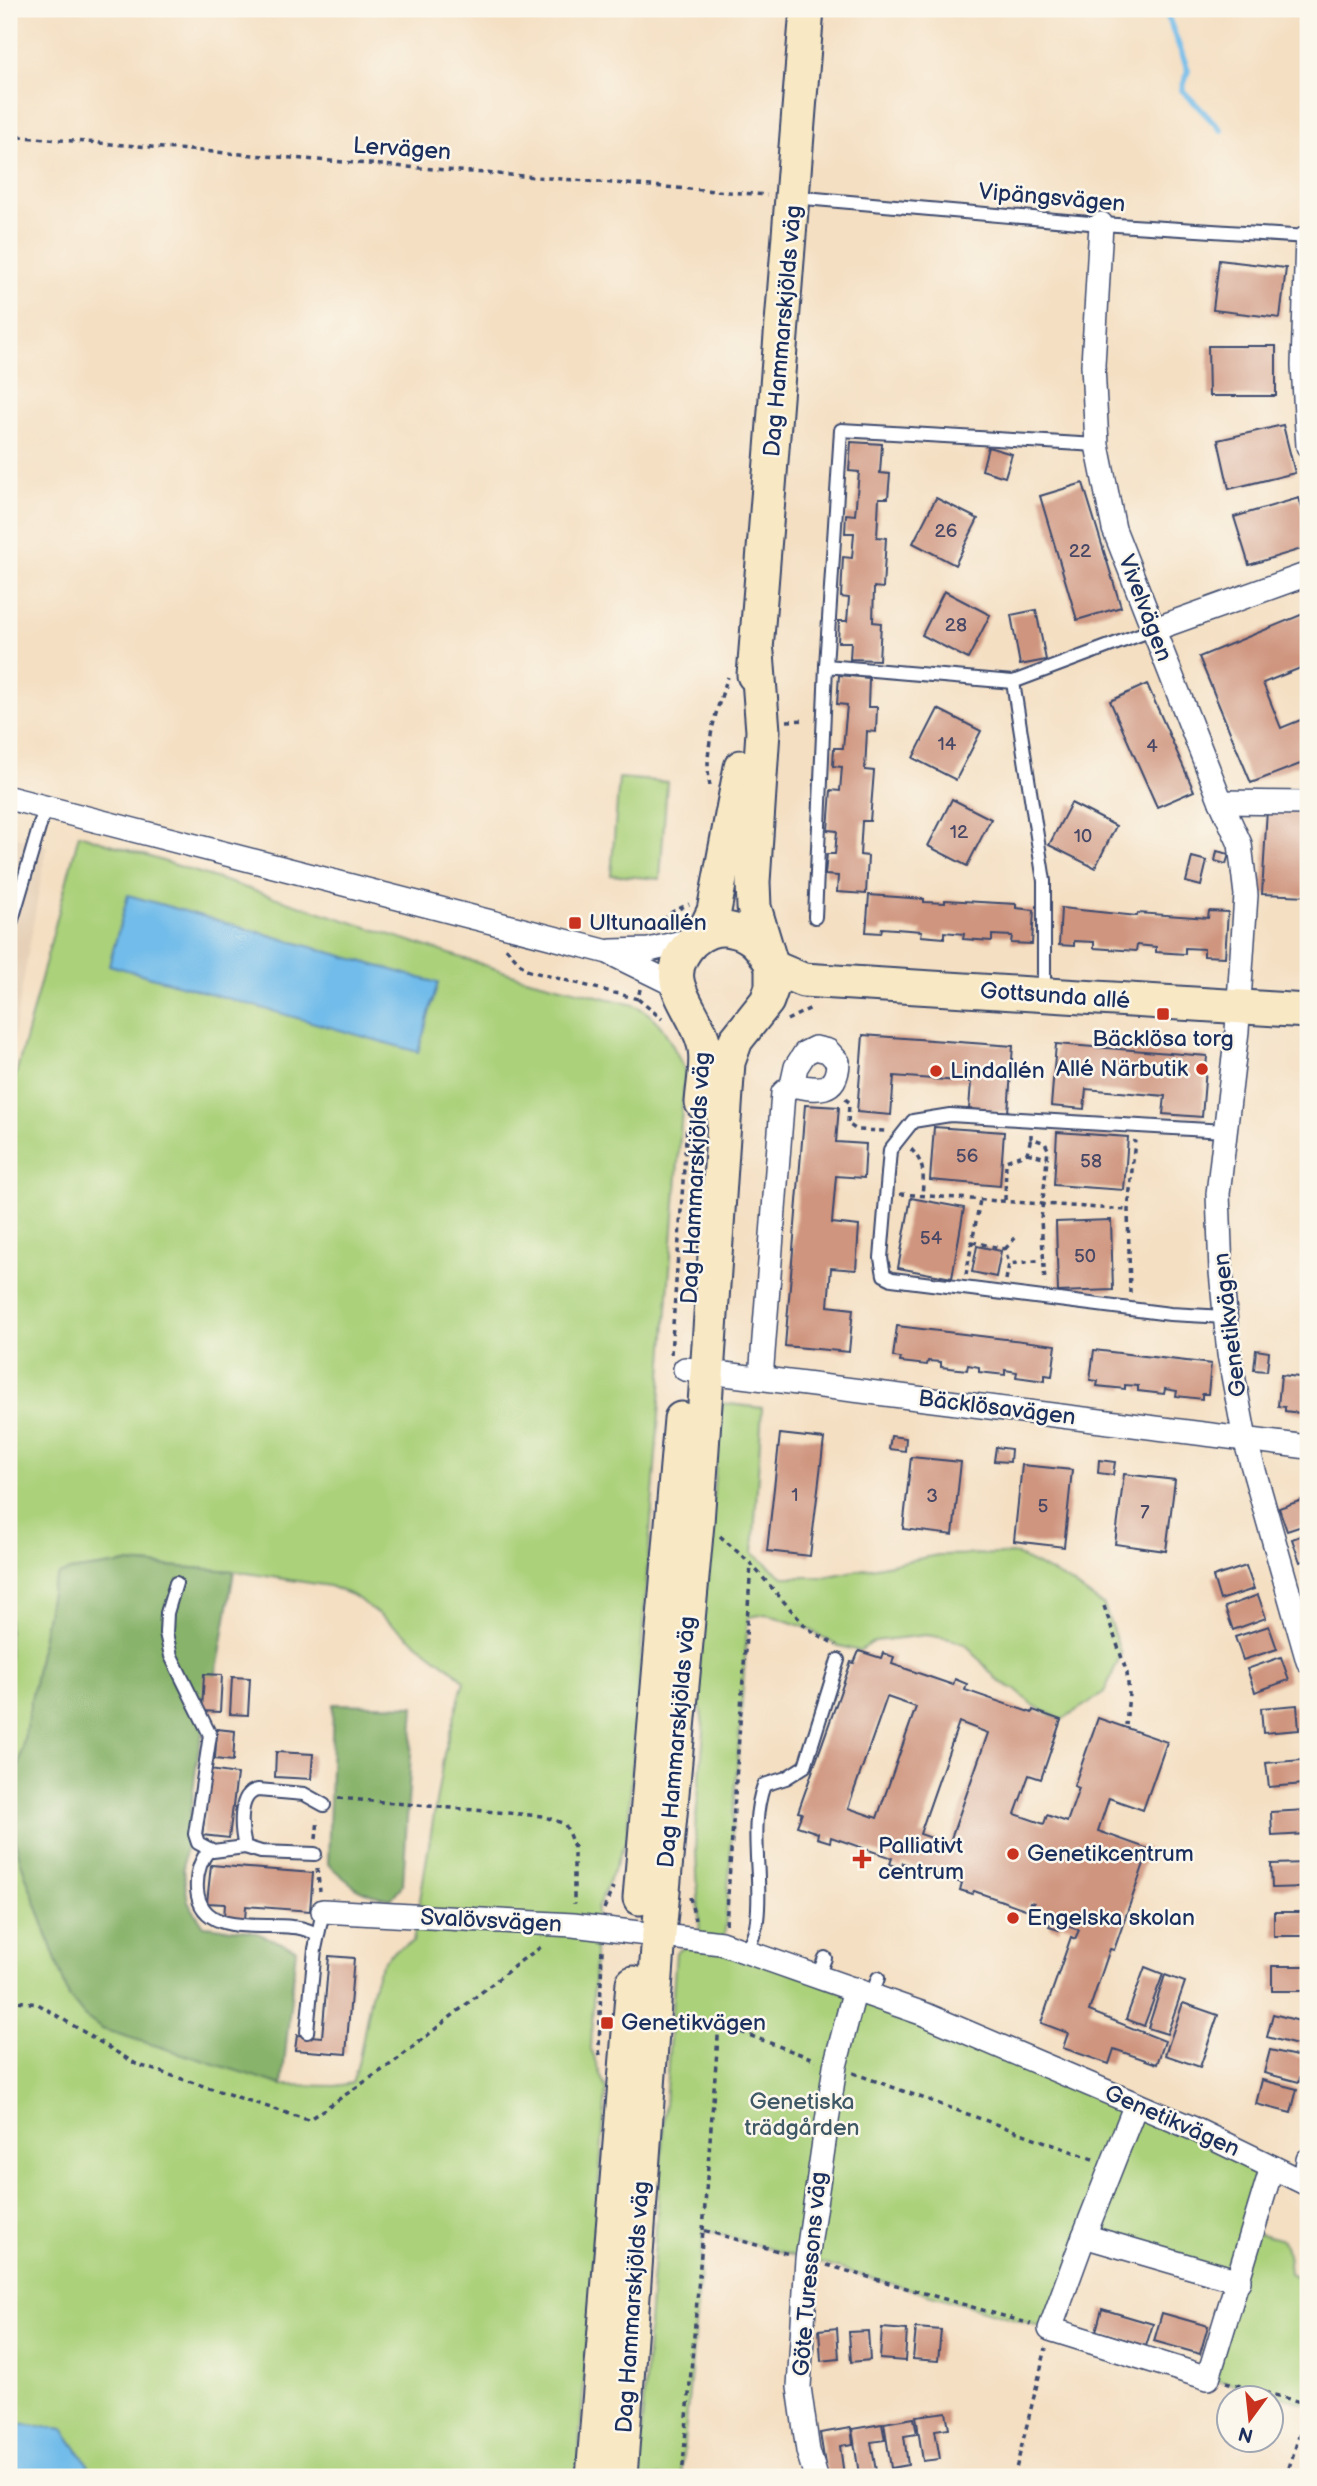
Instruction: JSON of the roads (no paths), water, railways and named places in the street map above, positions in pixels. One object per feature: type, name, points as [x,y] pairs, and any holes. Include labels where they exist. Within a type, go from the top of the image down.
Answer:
[{"type":"main road","name":"Dag Hammarskjölds väg","points":[[620,2477],[648,1933],[687,1367],[705,1047],[681,1012],[676,982],[677,968],[684,951],[699,937],[714,911],[738,791],[757,653],[807,9]]},
{"type":"main road","name":"Dag Hammarskjölds väg","points":[[687,1367],[728,1062],[736,1041],[761,1008],[772,987],[770,962],[753,897],[763,731],[757,653]]},
{"type":"main road","points":[[699,937],[713,930],[729,929],[745,934],[759,944],[770,962]]},
{"type":"main road","name":"Gottsunda allé","points":[[770,962],[803,980],[1044,995],[1239,994],[1308,1011]]},
{"type":"main road","points":[[761,1008],[803,980]]},
{"type":"main road","name":"Dag Hammarskjölds väg","points":[[681,1012],[720,1025],[741,1023],[761,1008]]},
{"type":"main road","name":"Dag Hammarskjölds väg","points":[[593,2477],[648,1933]]},
{"type":"street","name":"Vivelvägen","points":[[1101,224],[1093,365],[1097,445],[1114,529],[1152,630],[1240,844],[1246,895],[1239,994]]},
{"type":"street","points":[[1308,237],[1303,366],[1308,446]]},
{"type":"street","points":[[1152,630],[1308,574]]},
{"type":"street","points":[[9,798],[647,960],[669,982],[681,1012]]},
{"type":"street","points":[[1221,802],[1308,803]]},
{"type":"street","points":[[647,960],[699,937]]},
{"type":"street","name":"Genetikvägen","points":[[1239,994],[1218,1194],[1229,1354],[1245,1439],[1308,1661]]},
{"type":"street","points":[[761,1378],[783,1093],[792,1085]]},
{"type":"street","name":"Bäcklösavägen","points":[[687,1367],[1308,1447]]},
{"type":"street","name":"Svalövsvägen","points":[[323,1911],[573,1925],[648,1933]]},
{"type":"street","name":"Genetikvägen","points":[[648,1933],[710,1941],[822,1967],[1192,2128],[1305,2183],[1308,2160]]},
{"type":"street","name":"Göte Turessons väg","points":[[816,2477],[808,2451],[799,2387],[807,2259],[835,2066],[868,1987]]},
{"type":"street","points":[[1136,2104],[1050,2329],[1208,2378],[1272,2167]]},
{"type":"street","points":[[1084,2236],[1239,2281]]},
{"type":"lane","name":"Vipängsvägen","points":[[793,197],[1101,224],[1308,237]]},
{"type":"lane","points":[[815,918],[826,666],[841,430],[1097,445]]},
{"type":"lane","points":[[826,666],[1013,682],[1152,630]]},
{"type":"lane","points":[[1013,682],[1044,881],[1044,995]]},
{"type":"lane","points":[[9,930],[45,808]]},
{"type":"lane","points":[[1225,1131],[950,1115],[913,1121],[890,1150],[881,1258],[884,1275],[892,1279],[1006,1295],[1226,1317]]},
{"type":"lane","points":[[176,1583],[167,1613],[166,1633],[171,1656],[210,1735],[195,1835],[198,1843],[213,1851],[246,1847],[261,1852],[315,1854]]},
{"type":"lane","points":[[747,1951],[757,1923],[759,1898],[758,1801],[764,1785],[786,1778],[804,1766],[838,1660]]},
{"type":"lane","points":[[246,1847],[243,1816],[247,1795],[251,1791],[304,1794],[324,1805]]},
{"type":"lane","points":[[210,1850],[202,1857],[196,1883],[198,1902],[207,1915],[225,1923],[295,1927],[318,1934]]},
{"type":"lane","points":[[307,2032],[323,1911]]},
{"type":"water","points":[[128,895],[438,983],[418,1052],[109,965]]},
{"type":"water","points":[[9,2423],[63,2429],[89,2466],[77,2477],[9,2477]]},
{"type":"waterway","points":[[1165,9],[1188,70],[1182,90],[1221,130]]},
{"type":"place","name":"Ultunaallén","points":[[575,923]]},
{"type":"place","name":"Bäcklösa torg","points":[[1163,1014]]},
{"type":"place","name":"Allé Närbutik","points":[[1202,1069]]},
{"type":"place","name":"Lindallén","points":[[936,1071]]},
{"type":"place","name":"Genetikcentrum","points":[[1013,1854]]},
{"type":"place","name":"Palliativt centrum","points":[[862,1859]]},
{"type":"place","name":"Engelska skolan","points":[[1013,1918]]},
{"type":"place","name":"Genetikvägen","points":[[607,2023]]},
{"type":"park label","name":"Genetiska trädgården","points":[[802,2115]]}]
